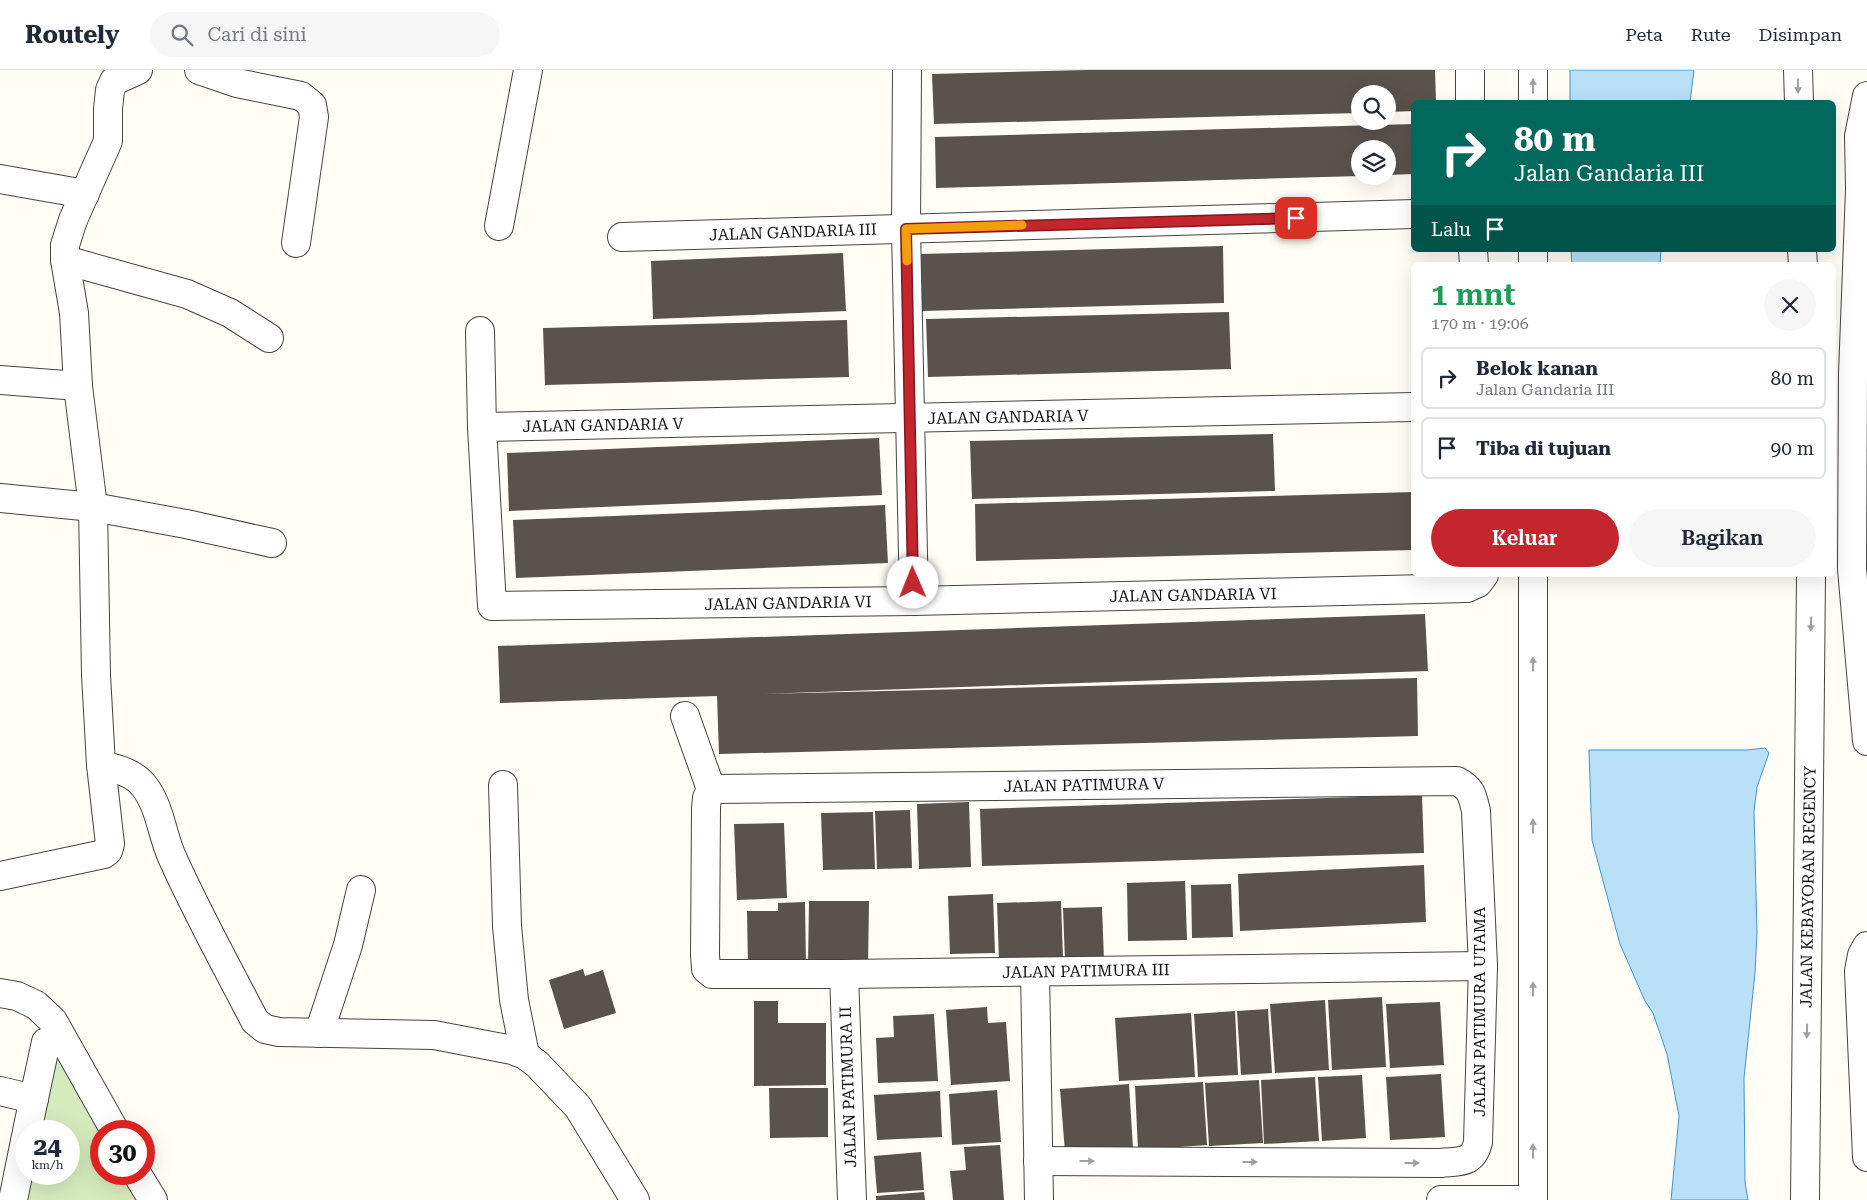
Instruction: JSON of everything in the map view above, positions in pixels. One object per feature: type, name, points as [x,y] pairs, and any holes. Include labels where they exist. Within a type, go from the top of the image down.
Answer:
[{"type":"street","points":[[0,876],[104,854],[108,851],[110,844],[101,765],[96,675],[93,507],[78,386],[74,312],[65,260],[65,245],[73,220],[108,141],[110,90],[114,81],[138,70]]},
{"type":"street","points":[[199,70],[237,83],[302,96],[312,105],[314,117],[296,243]]},
{"type":"street","points":[[499,226],[528,70]]},
{"type":"street","points":[[907,70],[906,229],[914,601]]},
{"type":"street","points":[[1470,70],[1470,100]]},
{"type":"street","points":[[1532,70],[1533,100]]},
{"type":"street","points":[[1798,70],[1799,100]]},
{"type":"street","points":[[1867,96],[1859,136],[1864,189],[1860,375],[1859,570],[1867,741]]},
{"type":"street","points":[[0,179],[85,194]]},
{"type":"street","name":"JALAN GANDARIA III","points":[[622,237],[1411,214]]},
{"type":"street","points":[[65,260],[187,294],[230,313],[270,338]]},
{"type":"street","name":"JALAN GANDARIA VI","points":[[480,331],[482,427],[492,606],[914,601],[1467,588],[1481,579]]},
{"type":"street","points":[[0,380],[78,386]]},
{"type":"street","name":"JALAN GANDARIA V","points":[[482,427],[1411,407]]},
{"type":"street","points":[[0,498],[93,507],[186,524],[272,543]]},
{"type":"street","points":[[1441,1163],[1441,1200],[1533,1200],[1533,577]]},
{"type":"street","name":"JALAN KEBAYORAN REGENCY","points":[[1805,1200],[1811,577]]},
{"type":"street","points":[[685,716],[711,789]]},
{"type":"street","points":[[101,765],[126,772],[137,778],[146,788],[154,805],[171,856],[255,1021],[266,1029],[279,1032],[434,1034],[512,1050],[526,1056],[537,1064],[578,1106],[631,1198]]},
{"type":"street","name":"JALAN PATIMURA V","points":[[711,789],[1457,781]]},
{"type":"street","name":"JALAN PATIMURA UTAMA","points":[[1038,1161],[1441,1163],[1467,1160],[1475,1153],[1478,1142],[1483,966],[1476,811],[1472,792],[1457,781]]},
{"type":"street","points":[[504,785],[507,926],[514,1000],[526,1056]]},
{"type":"street","name":"JALAN PATIMURA III","points":[[711,789],[707,798],[706,808],[705,955],[706,969],[712,974],[1483,966]]},
{"type":"street","points":[[319,1033],[348,944],[361,890]]},
{"type":"street","points":[[1867,946],[1862,955],[1859,971],[1864,1017],[1867,1157]]},
{"type":"street","points":[[1035,972],[1039,1200]]},
{"type":"street","name":"JALAN PATIMURA II","points":[[844,974],[852,1200]]},
{"type":"street","points":[[0,993],[17,996],[36,1005],[53,1021],[109,1120]]},
{"type":"street","points":[[29,1120],[46,1042]]},
{"type":"street","points":[[0,1091],[34,1099]]},
{"type":"street","points":[[13,1200],[16,1185]]},
{"type":"street","points":[[143,1185],[152,1200]]},
{"type":"green space","points":[[57,1046],[95,1120],[90,1120],[90,1185],[128,1185],[136,1200],[28,1200],[31,1185],[80,1185],[80,1120],[43,1120]]},
{"type":"water","points":[[1570,70],[1694,70],[1690,100],[1570,100]]},
{"type":"water","points":[[1571,252],[1661,252],[1660,262],[1572,262]]},
{"type":"water","points":[[1765,748],[1769,753],[1757,787],[1754,811],[1757,933],[1755,973],[1744,1078],[1745,1182],[1748,1200],[1671,1200],[1679,1116],[1667,1054],[1653,1013],[1645,1001],[1620,944],[1592,840],[1589,750],[1747,750]]},
{"type":"building","points":[[1086,70],[1435,70],[1436,100],[1411,100],[1411,111],[1396,112],[1396,85],[1351,85],[1351,113],[934,124],[932,74]]},
{"type":"building","points":[[1396,124],[1411,124],[1411,174],[1396,175],[1396,140],[1351,140],[1351,176],[936,188],[935,137],[1351,126],[1351,130],[1396,130]]},
{"type":"building","points":[[1223,246],[1224,303],[922,311],[920,254]]},
{"type":"building","points":[[843,253],[846,311],[653,319],[651,261]]},
{"type":"building","points":[[1229,312],[1231,369],[928,377],[926,319]]},
{"type":"building","points":[[847,320],[849,377],[545,385],[543,328]]},
{"type":"building","points":[[1273,434],[1275,491],[972,499],[970,441]]},
{"type":"building","points":[[879,438],[882,495],[509,511],[507,453]]},
{"type":"building","points":[[1411,492],[1411,550],[976,561],[975,504]]},
{"type":"building","points":[[885,505],[888,563],[516,578],[513,520]]},
{"type":"building","points":[[1425,614],[1428,671],[760,694],[1417,678],[1418,736],[719,754],[717,696],[500,703],[498,646]]},
{"type":"building","points":[[1422,795],[1424,853],[982,866],[980,809]]},
{"type":"building","points":[[969,802],[971,867],[919,869],[917,804]]},
{"type":"building","points":[[910,810],[912,868],[877,869],[875,811]]},
{"type":"building","points":[[873,812],[875,869],[823,870],[821,813]]},
{"type":"building","points":[[784,823],[787,898],[737,900],[734,824]]},
{"type":"building","points":[[1424,865],[1426,922],[1240,931],[1238,874]]},
{"type":"building","points":[[1185,881],[1187,940],[1128,941],[1127,883]]},
{"type":"building","points":[[1231,884],[1233,937],[1192,938],[1191,885]]},
{"type":"building","points":[[993,894],[995,953],[950,954],[948,896]]},
{"type":"building","points":[[809,901],[869,901],[868,966],[808,966]]},
{"type":"building","points":[[1061,901],[1063,959],[999,962],[997,903]]},
{"type":"building","points":[[805,902],[806,967],[748,967],[747,911],[778,911],[778,903]]},
{"type":"building","points":[[1102,907],[1104,960],[1065,961],[1063,908]]},
{"type":"building","points":[[583,969],[585,976],[603,970],[616,1013],[564,1029],[549,980]]},
{"type":"building","points":[[1382,997],[1386,1067],[1332,1070],[1328,1000]]},
{"type":"building","points":[[1325,1000],[1329,1070],[1275,1073],[1270,1004]]},
{"type":"building","points":[[754,1001],[778,1001],[778,1023],[826,1023],[826,1085],[754,1086]]},
{"type":"building","points":[[1440,1002],[1444,1065],[1390,1068],[1386,1004]]},
{"type":"building","points":[[987,1007],[988,1023],[1006,1022],[1010,1081],[951,1085],[946,1010]]},
{"type":"building","points":[[1268,1009],[1272,1073],[1241,1075],[1237,1011]]},
{"type":"building","points":[[1235,1011],[1238,1075],[1198,1077],[1194,1014]]},
{"type":"building","points":[[1191,1013],[1195,1077],[1119,1081],[1115,1018]]},
{"type":"building","points":[[934,1014],[938,1081],[878,1083],[876,1038],[894,1037],[893,1016]]},
{"type":"building","points":[[1441,1074],[1445,1137],[1390,1140],[1386,1077]]},
{"type":"building","points":[[1362,1075],[1366,1138],[1322,1141],[1318,1077]]},
{"type":"building","points":[[1315,1077],[1319,1141],[1264,1144],[1261,1080]]},
{"type":"building","points":[[1259,1080],[1263,1143],[1209,1146],[1205,1083]]},
{"type":"building","points":[[1203,1082],[1207,1145],[1138,1150],[1135,1086]]},
{"type":"building","points":[[1129,1084],[1133,1148],[1065,1152],[1060,1089]]},
{"type":"building","points":[[769,1088],[828,1088],[828,1137],[770,1138]]},
{"type":"building","points":[[997,1090],[1001,1142],[952,1145],[949,1094]]},
{"type":"building","points":[[940,1091],[942,1137],[877,1140],[874,1095]]},
{"type":"building","points":[[1000,1145],[1004,1200],[953,1200],[950,1171],[966,1170],[964,1147]]},
{"type":"building","points":[[921,1152],[924,1190],[877,1193],[874,1156]]},
{"type":"building","points":[[924,1192],[925,1200],[876,1200],[876,1196]]},
{"type":"slow traffic","points":[[907,261],[906,229],[1022,225]]},
{"type":"route","points":[[913,583],[906,229],[1296,218]]}]
